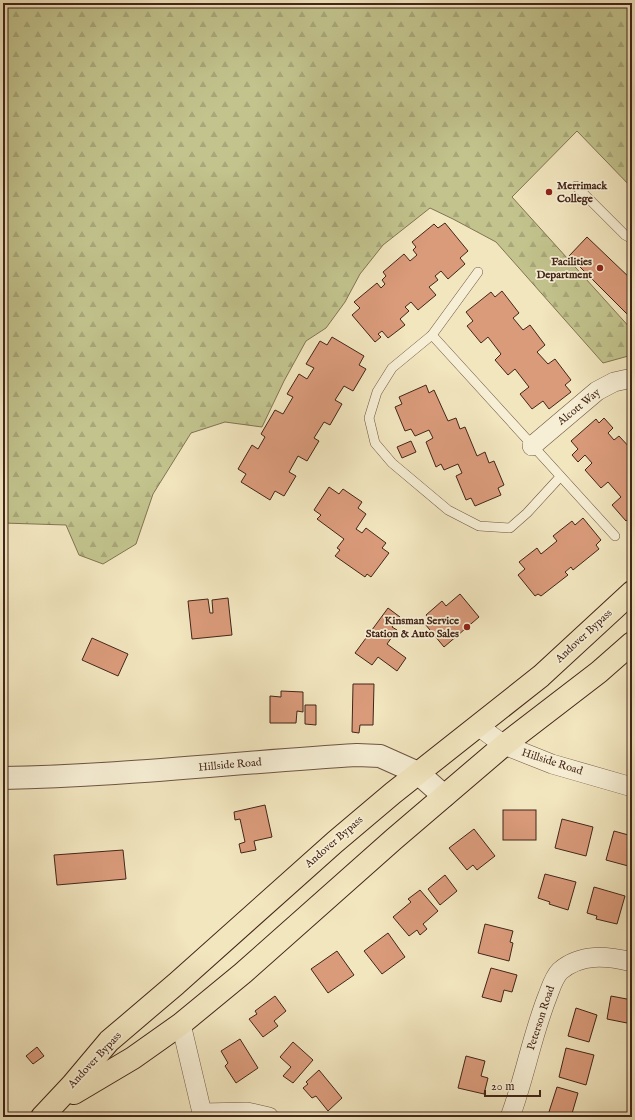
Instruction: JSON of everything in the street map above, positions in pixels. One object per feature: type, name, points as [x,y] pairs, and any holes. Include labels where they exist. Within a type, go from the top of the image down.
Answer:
[{"type":"main road","name":"Andover Bypass","points":[[46,1113],[110,1041],[176,984],[313,860],[393,793],[541,676],[632,592]]},
{"type":"main road","name":"Andover Bypass","points":[[46,1113],[80,1090],[133,1058],[181,1024],[243,973],[504,745],[582,686],[632,643]]},
{"type":"street","name":"Alcott Way","points":[[532,446],[597,391],[614,382],[632,378]]},
{"type":"street","name":"Hillside Road","points":[[478,726],[504,745],[552,764],[632,786]]},
{"type":"street","name":"Hillside Road","points":[[3,778],[167,770],[357,755],[380,756],[418,773],[444,796]]},
{"type":"street","name":"Peterson Road","points":[[510,1117],[542,1008],[553,981],[559,971],[579,960],[590,957],[614,958],[632,962]]},
{"type":"street","points":[[181,1024],[202,1115],[247,1112],[269,1117]]},
{"type":"lane","points":[[576,186],[625,235],[632,239]]},
{"type":"lane","points":[[478,272],[432,335],[392,368],[377,392],[369,418],[374,444],[392,463],[448,510],[479,526],[510,528],[560,476]]},
{"type":"lane","points":[[432,335],[615,536]]},
{"type":"green space","points":[[3,3],[632,3],[632,188],[577,131],[512,197],[632,330],[632,355],[603,363],[496,242],[430,208],[383,245],[360,274],[345,302],[326,328],[306,341],[284,381],[262,427],[225,422],[191,433],[153,494],[136,544],[103,564],[79,555],[66,525],[3,523]]},
{"type":"building","points":[[445,223],[468,251],[460,258],[465,264],[448,279],[441,271],[435,276],[438,280],[429,287],[436,295],[418,310],[411,302],[405,307],[409,311],[400,319],[405,325],[388,338],[382,331],[378,334],[381,337],[375,342],[352,315],[360,308],[354,302],[377,283],[381,288],[385,284],[382,280],[386,276],[383,272],[404,254],[410,261],[417,255],[413,250],[416,247],[412,242],[434,224],[438,228]]},
{"type":"building","name":"Facilities Department","points":[[587,237],[632,280],[632,319],[569,256]]},
{"type":"building","points":[[502,291],[519,313],[513,318],[523,330],[530,325],[545,345],[537,352],[548,364],[555,359],[571,380],[565,385],[571,392],[549,409],[543,401],[532,409],[520,394],[529,387],[515,369],[508,375],[495,360],[501,354],[488,337],[481,343],[467,326],[473,321],[466,312],[491,292],[495,297]]},
{"type":"building","points":[[332,337],[364,356],[359,365],[366,369],[353,391],[344,386],[335,400],[342,404],[330,425],[324,422],[314,438],[319,441],[307,461],[298,456],[289,472],[296,476],[284,496],[275,491],[270,500],[241,482],[246,474],[238,469],[252,445],[258,449],[265,437],[261,434],[275,410],[283,414],[293,397],[287,394],[299,374],[307,379],[314,368],[306,364],[320,341],[327,345]]},
{"type":"building","points":[[426,385],[429,393],[434,390],[448,421],[456,418],[460,429],[465,427],[477,456],[485,452],[489,463],[494,461],[504,485],[498,488],[501,495],[475,506],[471,498],[466,500],[456,476],[462,473],[458,464],[444,470],[441,464],[436,467],[426,442],[433,438],[429,430],[415,436],[411,429],[405,431],[395,407],[402,404],[399,397]]},
{"type":"building","points":[[604,418],[613,428],[608,433],[614,440],[619,436],[632,450],[632,516],[626,521],[612,505],[621,497],[608,482],[601,488],[585,470],[592,463],[585,455],[578,462],[572,455],[578,449],[571,441],[596,419],[599,423]]},
{"type":"building","points":[[411,441],[416,452],[402,458],[397,447]]},
{"type":"building","points":[[329,487],[339,494],[343,489],[362,502],[358,508],[366,514],[356,529],[362,533],[366,528],[386,543],[382,548],[389,553],[371,577],[367,574],[365,577],[335,556],[340,550],[337,548],[344,539],[317,519],[321,515],[314,510]]},
{"type":"building","points":[[583,518],[601,540],[596,545],[599,549],[573,570],[571,567],[565,572],[568,575],[541,596],[538,594],[535,596],[518,575],[525,569],[519,562],[537,548],[541,554],[557,541],[553,536],[572,521],[575,525]]},
{"type":"building","points":[[460,594],[479,617],[444,647],[425,624],[430,620],[426,615],[442,601],[446,606]]},
{"type":"building","points":[[228,598],[232,635],[192,639],[188,601],[208,599],[210,613],[213,613],[212,600]]},
{"type":"building","points":[[388,608],[400,617],[392,627],[397,630],[387,644],[406,658],[397,671],[378,657],[372,665],[355,653]]},
{"type":"building","points":[[92,638],[128,654],[118,676],[82,660]]},
{"type":"building","points":[[353,684],[374,684],[373,725],[360,725],[359,733],[352,732]]},
{"type":"building","points":[[281,691],[303,692],[303,712],[297,711],[296,723],[270,723],[270,696],[281,697]]},
{"type":"building","points":[[305,705],[316,705],[316,725],[305,724]]},
{"type":"building","points":[[265,805],[272,837],[254,841],[256,850],[241,853],[239,844],[245,842],[240,819],[235,820],[234,812]]},
{"type":"building","points":[[503,810],[536,810],[536,840],[503,840]]},
{"type":"building","points":[[562,819],[593,827],[586,856],[555,848]]},
{"type":"building","points":[[474,829],[495,856],[477,870],[473,865],[467,870],[449,848]]},
{"type":"building","points":[[614,831],[632,836],[632,867],[606,860]]},
{"type":"building","points":[[123,850],[126,879],[57,885],[54,855]]},
{"type":"building","points":[[545,874],[576,882],[568,910],[549,904],[550,902],[538,898]]},
{"type":"building","points":[[445,875],[457,891],[440,905],[428,889]]},
{"type":"building","points":[[594,887],[625,896],[617,924],[596,919],[597,916],[587,913]]},
{"type":"building","points":[[420,890],[438,911],[423,924],[427,929],[420,935],[417,930],[409,936],[393,917],[411,902],[408,899]]},
{"type":"building","points":[[485,924],[513,931],[510,942],[513,943],[509,961],[478,953]]},
{"type":"building","points":[[388,933],[405,957],[382,974],[364,951]]},
{"type":"building","points":[[337,951],[354,975],[328,993],[311,969]]},
{"type":"building","points":[[491,968],[517,975],[512,992],[504,990],[501,1002],[482,997]]},
{"type":"building","points":[[275,996],[286,1011],[274,1021],[278,1026],[263,1037],[249,1019],[257,1014],[255,1011]]},
{"type":"building","points":[[611,996],[632,1000],[632,1024],[607,1019]]},
{"type":"building","points":[[576,1008],[597,1015],[589,1042],[568,1036]]},
{"type":"building","points":[[240,1039],[258,1068],[236,1083],[225,1066],[228,1063],[221,1051]]},
{"type":"building","points":[[293,1042],[313,1060],[293,1083],[283,1076],[291,1067],[280,1057]]},
{"type":"building","points":[[37,1047],[44,1056],[33,1064],[26,1056]]},
{"type":"building","points":[[566,1048],[594,1055],[586,1085],[559,1077]]},
{"type":"building","points":[[466,1056],[485,1061],[481,1076],[488,1078],[484,1094],[458,1088]]},
{"type":"building","points":[[319,1070],[342,1098],[328,1111],[316,1096],[312,1098],[303,1088],[308,1084],[306,1082]]},
{"type":"building","points":[[557,1087],[578,1093],[571,1117],[554,1117],[548,1115]]},
{"type":"place","name":"Merrimack College","points":[[549,192]]},
{"type":"place","name":"Facilities Department","points":[[600,268]]},
{"type":"place","name":"Kinsman Service Station & Auto Sales","points":[[467,627]]}]
